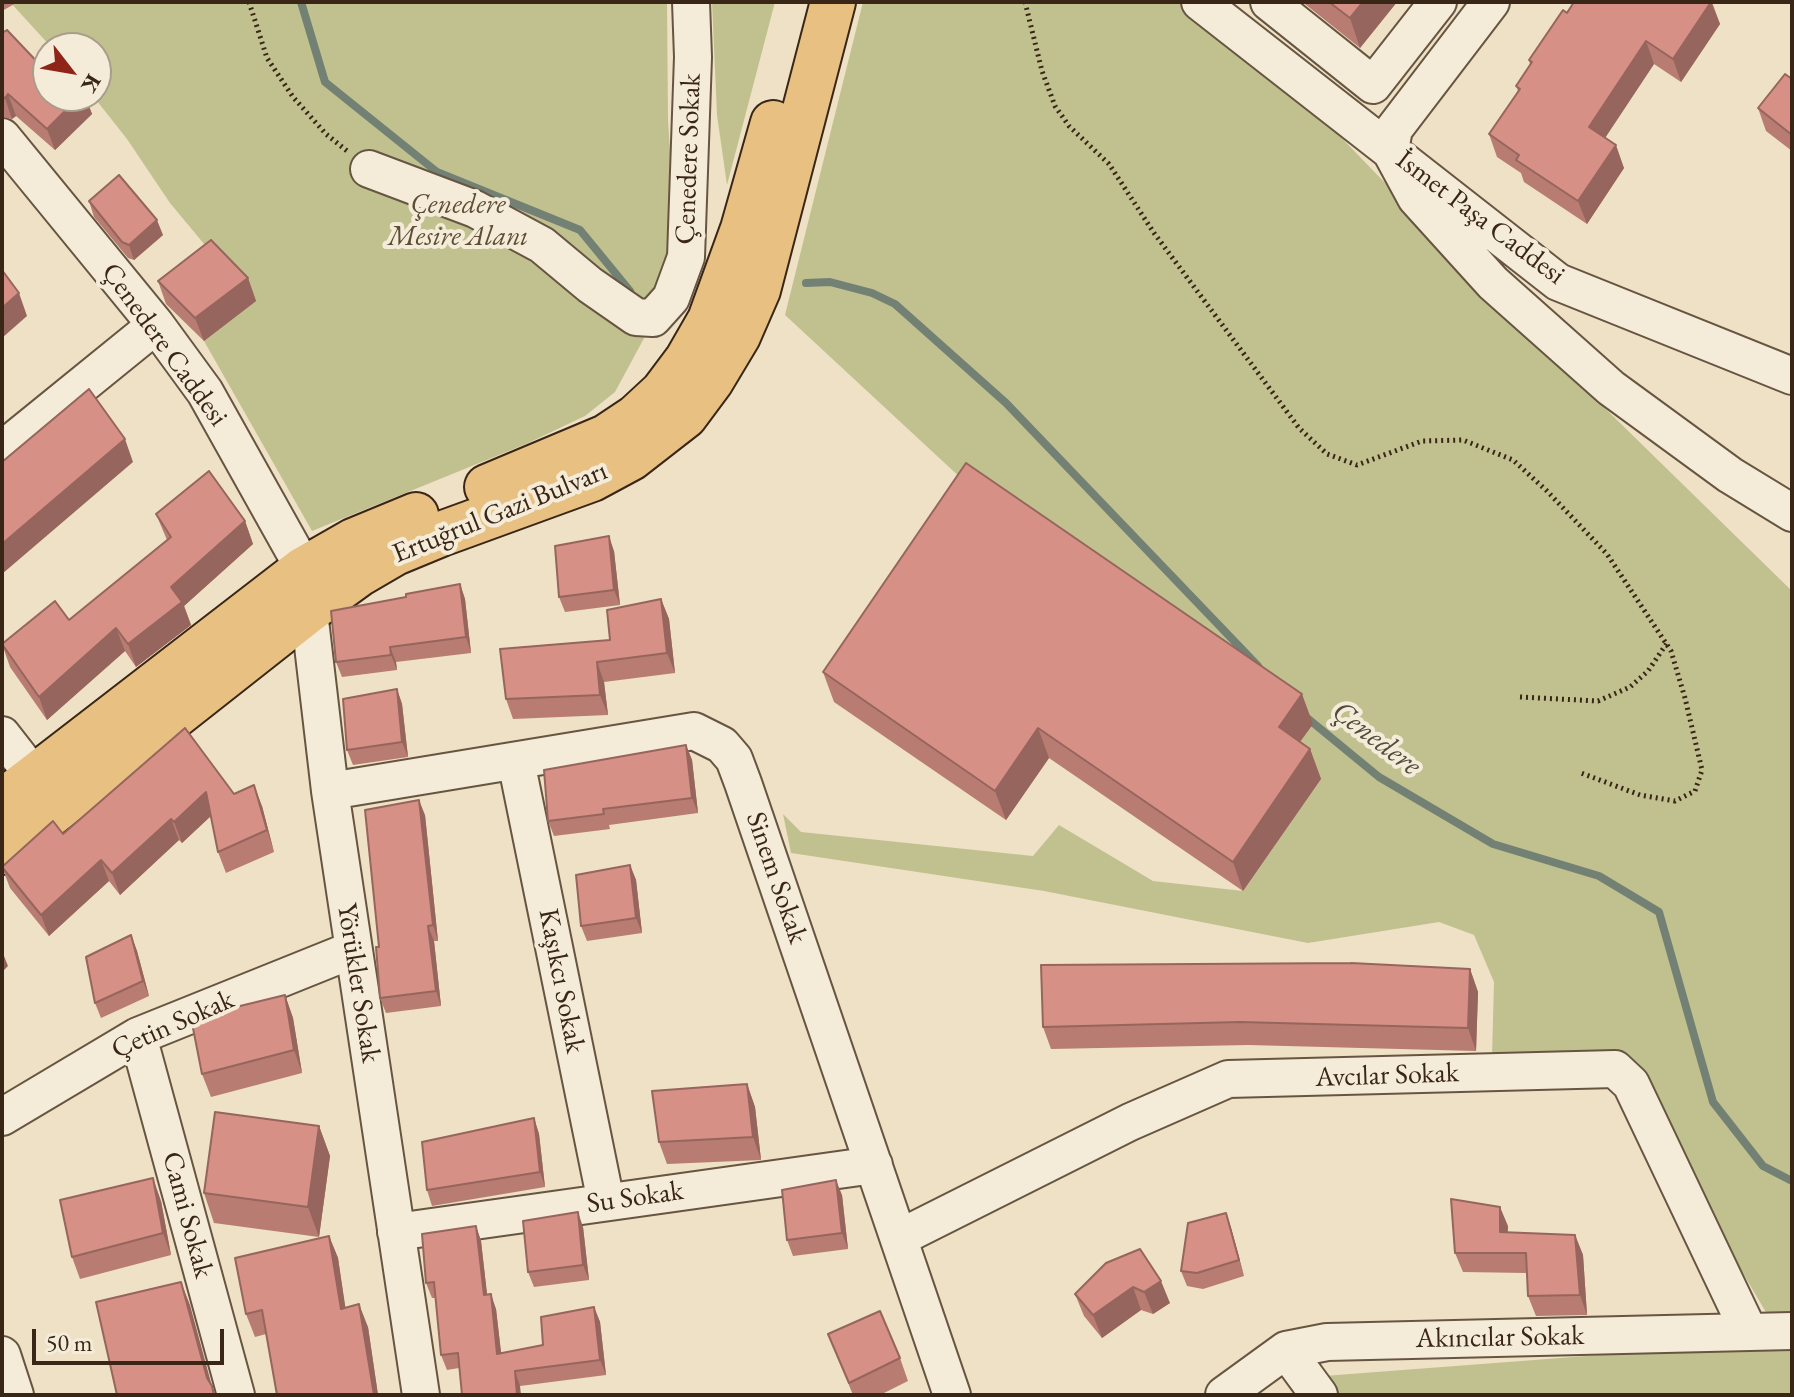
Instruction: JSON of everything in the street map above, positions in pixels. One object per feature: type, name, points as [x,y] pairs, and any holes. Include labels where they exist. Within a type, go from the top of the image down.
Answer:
[{"type":"main road","name":"Ertuğrul Gazi Bulvarı","points":[[2,852],[306,590],[353,541],[606,437],[636,417],[663,392],[687,360],[710,320],[731,266],[776,109],[802,2]]},
{"type":"main road","name":"Ertuğrul Gazi Bulvarı","points":[[18,789],[306,590],[359,574],[395,553],[605,472],[631,458],[685,416],[738,336],[758,290],[833,2]]},
{"type":"street","name":"Çenedere Sokak","points":[[369,169],[475,209],[542,245],[590,285],[636,317],[653,318],[671,298],[686,257],[693,57],[691,2]]},
{"type":"street","name":"İsmet Paşa Caddesi","points":[[1200,2],[1569,267],[1792,355]]},
{"type":"street","name":"İsmet Paşa Caddesi","points":[[1232,2],[1558,282],[1792,376]]},
{"type":"street","points":[[1269,2],[1373,85],[1438,2]]},
{"type":"street","points":[[1491,2],[1392,139],[1416,198],[1493,283],[1611,388],[1730,475],[1792,513]]},
{"type":"street","name":"Çenedere Caddesi","points":[[2,137],[156,325],[205,392],[306,590]]},
{"type":"street","points":[[2,450],[156,325]]},
{"type":"street","name":"Yörükler Sokak","points":[[306,590],[352,950],[421,1395]]},
{"type":"street","name":"Sinem Sokak","points":[[330,791],[694,731],[722,745],[734,759],[743,783],[952,1395]]},
{"type":"street","points":[[2,735],[18,789]]},
{"type":"street","name":"Kaşıkcı Sokak","points":[[516,761],[606,1202]]},
{"type":"street","name":"Çetin Sokak","points":[[2,1117],[138,1036],[352,950]]},
{"type":"street","name":"Cami Sokak","points":[[138,1036],[236,1395]]},
{"type":"street","name":"Avcılar Sokak","points":[[899,1238],[1130,1122],[1228,1079],[1615,1069],[1631,1084],[1749,1332]]},
{"type":"street","name":"Su Sokak","points":[[396,1232],[874,1165]]},
{"type":"street","name":"Akıncılar Sokak","points":[[1224,1395],[1286,1350],[1327,1342],[1792,1331]]},
{"type":"street","points":[[1286,1350],[1319,1395]]},
{"type":"street","points":[[2,1355],[15,1395]]},
{"type":"path","points":[[1025,2],[1042,71],[1055,106],[1069,126],[1109,164],[1154,233],[1299,428],[1327,454],[1357,465],[1422,441],[1463,440],[1513,460],[1607,554],[1667,643],[1685,698],[1702,770],[1695,791],[1675,801],[1640,795],[1581,773]]},
{"type":"path","points":[[1520,697],[1598,701],[1630,687],[1648,671],[1667,643]]},
{"type":"green space","name":"Çenedere Mesire Alanı","points":[[10,2],[667,2],[668,120],[675,228],[649,329],[615,392],[585,416],[526,444],[312,531],[204,341],[255,301],[170,203],[106,112],[112,112],[112,32],[37,32]]},
{"type":"green space","points":[[712,2],[775,2],[727,185],[717,115]]},
{"type":"green space","points":[[863,2],[1187,2],[1330,126],[1576,380],[1792,591],[1792,1395],[1338,1395],[1324,1376],[1783,1341],[1631,1084],[1492,1057],[1494,982],[1474,935],[1439,922],[1308,943],[1044,891],[791,853],[783,814],[801,832],[1033,856],[1059,825],[1153,881],[1243,891],[1321,779],[1290,757],[1313,723],[977,493],[785,315]]},
{"type":"building","points":[[1329,2],[1363,2],[1350,18]]},
{"type":"building","points":[[1574,2],[1711,2],[1673,59],[1646,41],[1589,127],[1616,145],[1578,201],[1516,160],[1519,155],[1489,134],[1520,89],[1516,86],[1532,62],[1529,60],[1563,10],[1567,13]]},
{"type":"building","points":[[7,30],[32,56],[32,112],[64,112],[47,129],[8,94],[2,97],[2,33]]},
{"type":"building","points":[[1785,74],[1792,79],[1792,135],[1758,108]]},
{"type":"building","points":[[119,175],[157,220],[129,245],[122,242],[89,201]]},
{"type":"building","points":[[211,240],[248,278],[195,318],[158,281]]},
{"type":"building","points":[[2,270],[19,293],[2,308]]},
{"type":"building","points":[[89,389],[125,439],[2,544],[2,462]]},
{"type":"building","points":[[966,463],[1302,694],[1279,727],[1310,749],[1233,862],[1038,728],[995,791],[823,672]]},
{"type":"building","points":[[209,471],[245,521],[171,587],[182,602],[128,644],[116,628],[39,697],[2,644],[55,601],[69,620],[171,537],[156,514]]},
{"type":"building","points":[[609,536],[614,590],[559,597],[555,546]]},
{"type":"building","points":[[460,584],[466,637],[390,647],[391,655],[336,662],[331,611]]},
{"type":"building","points":[[661,599],[667,653],[597,662],[600,695],[506,699],[500,649],[610,640],[607,610]]},
{"type":"building","points":[[397,689],[402,742],[347,750],[343,699]]},
{"type":"building","points":[[185,728],[234,794],[254,785],[267,830],[218,852],[206,792],[112,873],[101,860],[41,915],[2,867],[53,821],[63,834]]},
{"type":"building","points":[[686,745],[692,798],[603,809],[604,814],[548,821],[544,770]]},
{"type":"building","points":[[419,800],[433,925],[428,926],[436,991],[380,998],[376,947],[379,947],[365,810]]},
{"type":"building","points":[[630,865],[636,918],[581,926],[576,875]]},
{"type":"building","points":[[131,935],[143,981],[95,1003],[86,957]]},
{"type":"building","points":[[1351,963],[1470,969],[1468,1028],[1240,1022],[1043,1027],[1041,965]]},
{"type":"building","points":[[285,995],[294,1050],[202,1074],[191,1018]]},
{"type":"building","points":[[747,1084],[753,1137],[659,1142],[652,1091]]},
{"type":"building","points":[[215,1112],[319,1126],[308,1207],[204,1193]]},
{"type":"building","points":[[534,1118],[540,1172],[427,1190],[422,1142]]},
{"type":"building","points":[[153,1178],[163,1233],[72,1257],[60,1200]]},
{"type":"building","points":[[836,1180],[842,1233],[787,1240],[782,1190]]},
{"type":"building","points":[[1451,1199],[1500,1207],[1500,1232],[1575,1235],[1580,1295],[1528,1296],[1526,1253],[1455,1253]]},
{"type":"building","points":[[578,1212],[583,1265],[528,1272],[523,1221]]},
{"type":"building","points":[[1226,1213],[1239,1260],[1197,1273],[1181,1271],[1188,1223]]},
{"type":"building","points":[[476,1226],[484,1295],[491,1294],[497,1354],[543,1345],[541,1317],[594,1307],[600,1360],[515,1371],[517,1395],[462,1395],[458,1353],[441,1355],[434,1282],[426,1283],[422,1234]]},
{"type":"building","points":[[329,1236],[341,1309],[359,1304],[374,1395],[277,1395],[262,1310],[246,1314],[235,1258]]},
{"type":"building","points":[[1140,1249],[1161,1281],[1144,1292],[1133,1287],[1093,1315],[1075,1294],[1106,1263]]},
{"type":"building","points":[[181,1282],[214,1395],[117,1395],[96,1302]]},
{"type":"building","points":[[880,1311],[900,1358],[849,1383],[828,1334]]},
{"type":"waterway","points":[[301,2],[325,82],[437,172],[580,230],[630,291]]},
{"type":"waterway","name":"Çenedere","points":[[806,283],[830,282],[872,293],[895,304],[1006,403],[1258,666]]},
{"type":"waterway","name":"Çenedere","points":[[1306,717],[1379,777],[1493,844],[1599,876],[1659,912],[1713,1102],[1763,1166],[1792,1181]]}]
